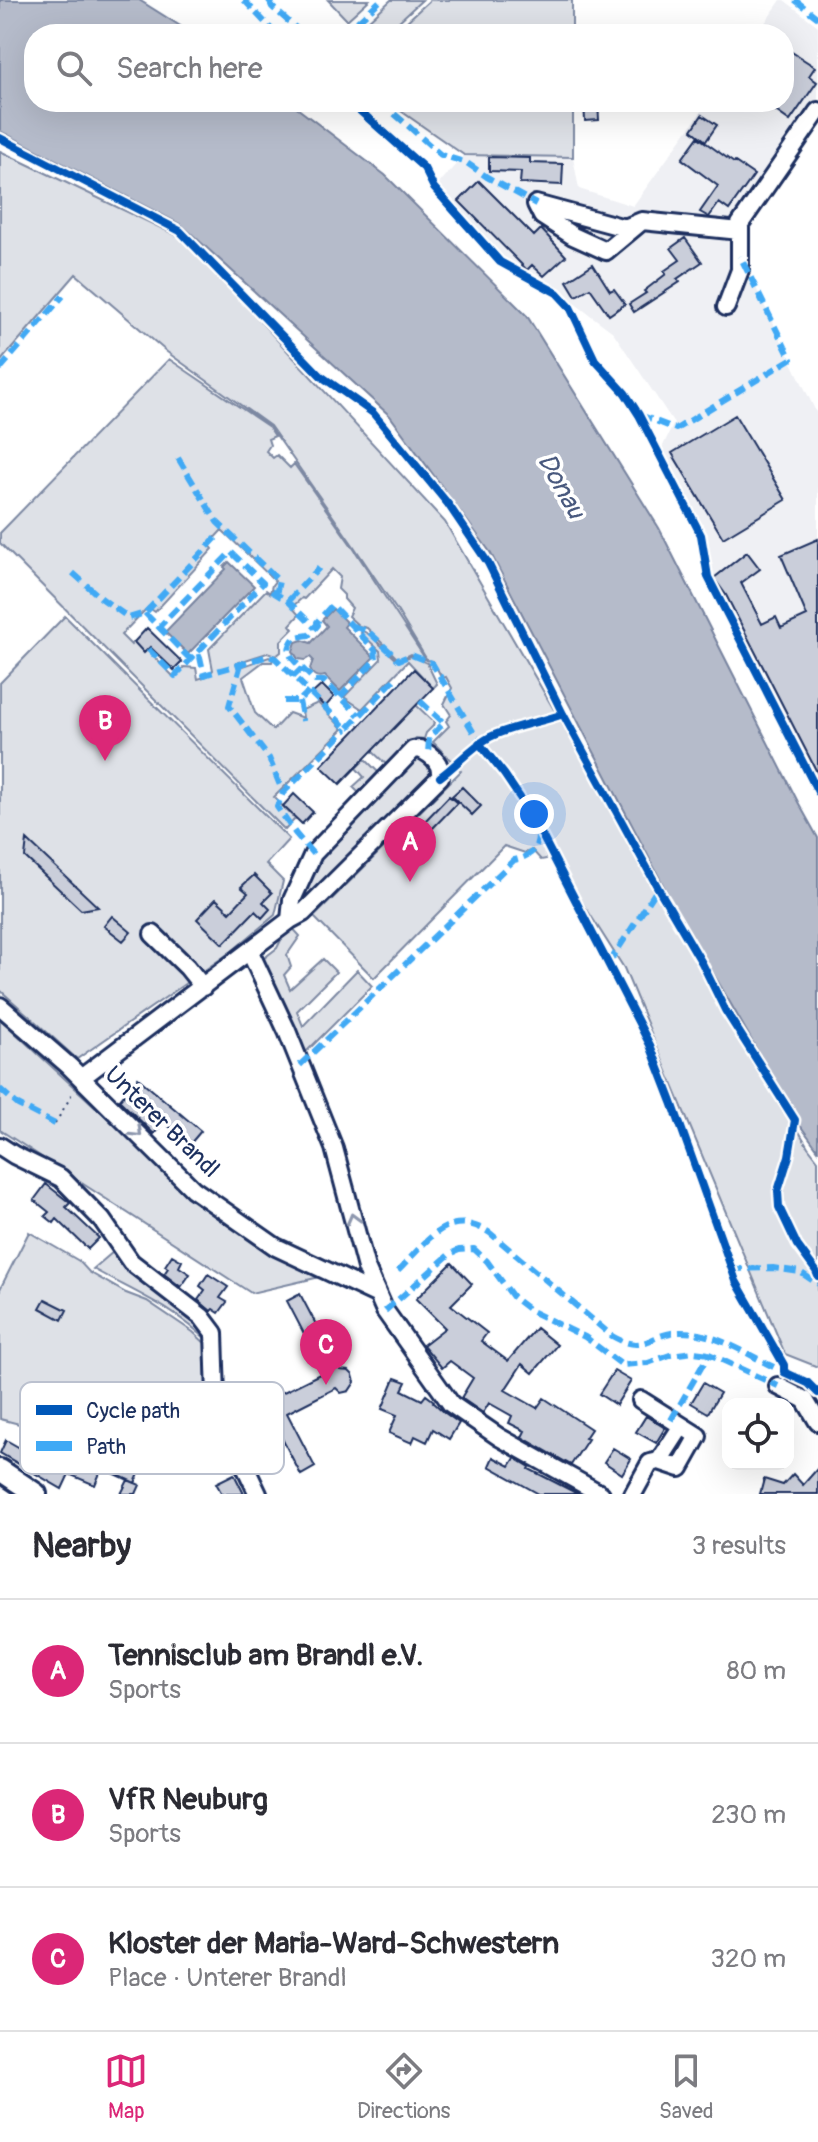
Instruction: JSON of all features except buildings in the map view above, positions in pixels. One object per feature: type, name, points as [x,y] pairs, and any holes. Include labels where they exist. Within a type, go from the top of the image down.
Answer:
[{"type":"main road","points":[[0,1470],[36,1494]]},
{"type":"street","points":[[726,307],[740,270],[740,224],[818,111]]},
{"type":"street","points":[[642,221],[606,251],[573,236],[542,216],[536,204],[625,228],[642,221],[740,231]]},
{"type":"street","points":[[75,1072],[203,987],[303,913],[440,777],[438,763],[428,754],[420,749],[413,750],[313,854],[292,900],[290,920]]},
{"type":"street","points":[[153,934],[203,987]]},
{"type":"street","points":[[250,952],[287,1031],[334,1148],[366,1268],[385,1311],[451,1404],[499,1437],[601,1494]]},
{"type":"street","name":"Unterer Brandl","points":[[0,1006],[75,1072],[193,1189],[276,1247],[376,1294]]},
{"type":"street","points":[[0,1146],[61,1178],[102,1220],[131,1262],[202,1317],[214,1333],[216,1382]]},
{"type":"street","points":[[778,1386],[805,1400],[818,1422]]},
{"type":"street","points":[[633,1494],[650,1463],[659,1461],[680,1468],[698,1436],[641,1400]]},
{"type":"street","points":[[249,1474],[258,1494]]},
{"type":"path","points":[[55,1124],[71,1096],[75,1072]]},
{"type":"shaded area","points":[[328,0],[369,0],[347,20]]},
{"type":"shaded area","points":[[391,0],[422,0],[396,24],[365,24]]},
{"type":"shaded area","points":[[430,0],[572,0],[572,24],[404,24]]},
{"type":"shaded area","points":[[784,0],[818,26],[818,127],[741,237],[742,259],[818,416],[818,784],[712,578],[708,534],[660,452],[674,423],[613,332],[570,300],[505,263],[437,186],[464,155],[573,157],[579,189],[633,206],[701,112],[794,112],[794,24],[764,24]]},
{"type":"shaded area","points":[[402,112],[573,112],[573,157],[464,155]]},
{"type":"shaded area","points":[[0,151],[184,239],[445,522],[818,1160],[818,1367],[785,1354],[624,968],[557,857],[541,860],[532,850],[525,853],[504,846],[374,978],[314,917],[461,771],[433,742],[449,726],[446,721],[451,715],[444,704],[452,688],[446,677],[442,678],[433,661],[427,660],[398,612],[270,426],[167,352],[76,274],[0,362]]},
{"type":"shaded area","points":[[169,359],[269,427],[275,436],[268,439],[270,445],[266,451],[273,458],[277,455],[290,468],[294,464],[426,660],[411,654],[399,660],[367,628],[359,626],[348,616],[352,608],[338,589],[340,577],[332,569],[304,599],[292,607],[299,615],[290,625],[293,629],[281,641],[281,652],[276,656],[267,653],[236,663],[238,668],[269,657],[273,659],[272,662],[263,662],[243,677],[255,713],[273,730],[289,713],[303,718],[302,710],[318,703],[343,729],[274,797],[295,819],[285,830],[0,543],[0,533]],"holes":[[[222,530],[275,581],[270,593],[266,590],[209,649],[213,670],[208,676],[198,679],[196,668],[184,667],[174,677],[147,650],[144,652],[134,642],[131,645],[121,635],[148,607],[155,612],[213,549],[209,544]]]},
{"type":"shaded area","points":[[65,616],[289,839],[266,864],[283,881],[275,915],[232,951],[77,1059],[0,990],[0,683]]},
{"type":"shaded area","points":[[363,631],[398,661],[411,656],[427,663],[437,684],[433,688],[408,661],[362,709],[344,697],[381,659],[380,651],[361,633]]},
{"type":"shaded area","points":[[416,705],[434,722],[433,726],[424,739],[416,738],[389,767],[372,751]]},
{"type":"shaded area","points":[[414,752],[424,754],[437,776],[298,909],[315,855]]},
{"type":"shaded area","points":[[365,759],[381,775],[361,795],[353,787],[364,777],[356,768]]},
{"type":"shaded area","points":[[289,924],[300,936],[287,955],[291,967],[284,975],[290,989],[323,959],[336,972],[297,1011],[303,1026],[357,970],[372,986],[301,1057],[259,962],[277,948]]},
{"type":"shaded area","points":[[0,1019],[190,1194],[324,1276],[251,1293],[0,1130]]},
{"type":"shaded area","points":[[29,1232],[79,1261],[89,1272],[147,1301],[193,1332],[207,1345],[208,1382],[20,1382],[20,1424],[0,1419],[0,1289]]},
{"type":"shaded area","points":[[113,1252],[135,1276],[194,1319],[209,1342],[168,1310],[93,1269]]},
{"type":"water","name":"Donau","points":[[0,0],[139,0],[177,24],[24,24],[24,112],[302,112],[385,175],[527,316],[659,528],[818,838],[818,1150],[802,1128],[670,898],[490,552],[390,416],[182,225],[0,131]]},
{"type":"water","points":[[229,562],[254,586],[188,654],[165,632],[226,569],[224,567]]},
{"type":"water","points":[[333,609],[347,623],[344,627],[374,657],[340,691],[325,676],[313,674],[310,669],[313,660],[310,657],[298,659],[293,651],[296,642],[311,643],[327,626],[322,620]]},
{"type":"marked path","points":[[244,0],[267,24]]},
{"type":"marked path","points":[[269,0],[272,7],[292,24]]},
{"type":"marked path","points":[[355,24],[381,0]]},
{"type":"marked path","points":[[795,0],[818,18]]},
{"type":"marked path","points":[[392,112],[441,155],[467,163],[536,204]]},
{"type":"marked path","points":[[640,415],[676,429],[791,359],[740,256]]},
{"type":"marked path","points":[[0,369],[63,296]]},
{"type":"marked path","points":[[178,458],[217,522],[279,581],[276,595]]},
{"type":"marked path","points":[[73,573],[129,618],[145,613],[217,537]]},
{"type":"marked path","points":[[148,649],[175,676],[263,583],[231,552],[160,626]]},
{"type":"marked path","points":[[288,601],[319,568]]},
{"type":"marked path","points":[[271,591],[288,601],[315,628]]},
{"type":"marked path","points":[[293,677],[302,668],[290,654],[292,642],[295,637],[309,635],[332,605],[375,650],[376,659],[340,697]]},
{"type":"marked path","points":[[145,613],[190,659],[200,657],[204,675],[268,656],[275,658],[347,729],[394,680],[399,684]]},
{"type":"marked path","points":[[353,626],[369,632],[399,660],[411,655],[432,663],[483,748]]},
{"type":"marked path","points":[[241,664],[229,706],[269,758],[283,793]]},
{"type":"marked path","points":[[302,668],[315,681],[324,681],[359,715]]},
{"type":"marked path","points":[[284,701],[299,701],[308,692]]},
{"type":"marked path","points":[[299,701],[303,721]]},
{"type":"marked path","points":[[420,701],[444,723],[429,738],[428,754]]},
{"type":"marked path","points":[[313,854],[277,807],[283,793],[347,729]]},
{"type":"marked path","points":[[300,1065],[514,860],[533,851],[539,830]]},
{"type":"marked path","points":[[609,963],[658,888]]},
{"type":"marked path","points":[[0,1089],[18,1105],[55,1124]]},
{"type":"marked path","points":[[398,1271],[439,1231],[462,1223],[475,1226],[490,1233],[612,1336],[640,1344],[678,1332],[705,1335],[784,1372]]},
{"type":"marked path","points":[[385,1311],[450,1254],[474,1249],[487,1261],[513,1297],[531,1311],[585,1337],[622,1365],[648,1363],[670,1355],[693,1352],[709,1354]]},
{"type":"marked path","points":[[731,1269],[773,1268],[800,1272],[818,1284]]},
{"type":"marked path","points":[[671,1420],[709,1354],[778,1386]]},
{"type":"cycle path","points":[[361,112],[424,168],[434,188],[500,262],[557,293],[570,307],[595,360],[625,393],[639,415],[701,535],[708,577],[818,792]]},
{"type":"cycle path","points":[[0,138],[180,231],[321,376],[373,413],[448,504],[488,563],[563,714],[725,1010],[795,1120],[789,1156],[778,1191],[779,1207],[797,1245],[818,1276]]},
{"type":"cycle path","points":[[440,777],[490,737],[563,714]]},
{"type":"cycle path","points":[[479,743],[531,814],[650,1045],[736,1281],[784,1365],[784,1372],[808,1383],[818,1393]]},
{"type":"place","name":"VfR Neuburg","points":[[105,761]]},
{"type":"place","name":"Tennisclub am Brandl e.V.","points":[[410,882]]},
{"type":"place","name":"Kloster der Maria-Ward-Schwestern","points":[[326,1385]]}]
